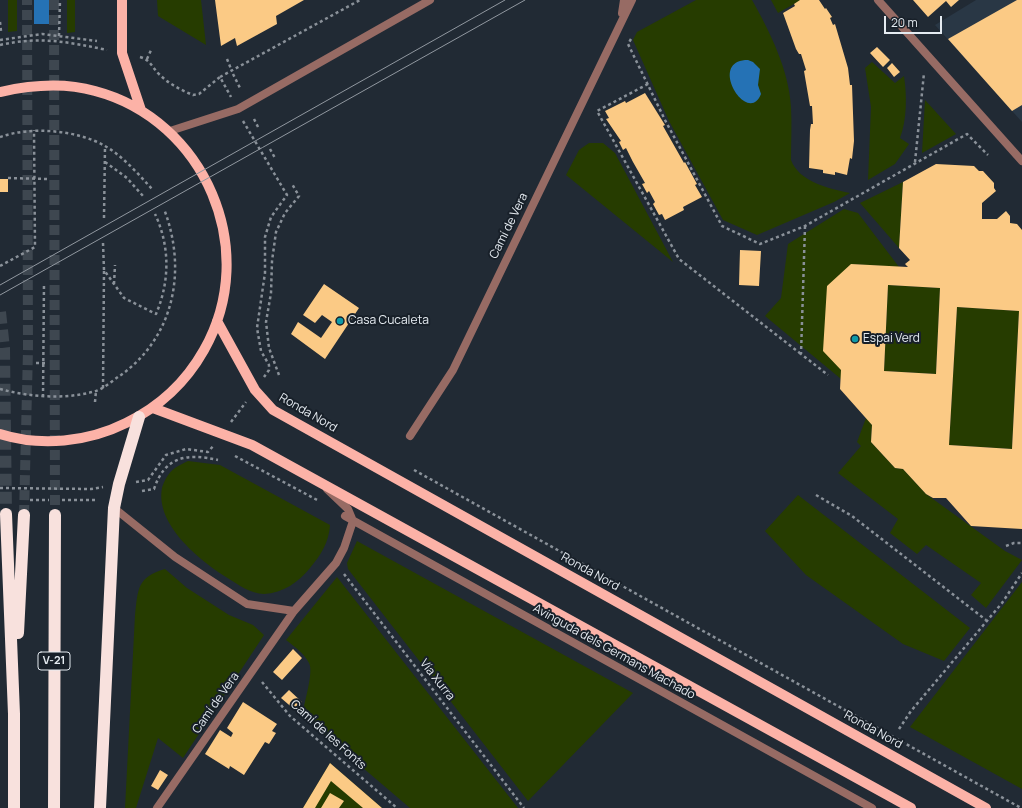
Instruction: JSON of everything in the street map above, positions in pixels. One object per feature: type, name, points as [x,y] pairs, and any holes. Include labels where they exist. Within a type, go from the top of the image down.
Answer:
[{"type":"highway","points":[[100,808],[114,508],[119,484],[139,417]]},
{"type":"highway","points":[[6,514],[14,714],[14,808]]},
{"type":"highway","points":[[14,714],[24,515]]},
{"type":"highway","name":"V-21","points":[[54,515],[54,808]]},
{"type":"main road","points":[[122,0],[122,53],[141,110]]},
{"type":"main road","points":[[0,92],[20,87],[45,85],[70,86],[95,90],[118,98],[141,110],[170,131],[189,152],[201,170],[220,212],[224,230],[227,267],[222,303],[217,321],[202,354],[185,378],[170,394],[153,408],[115,429],[89,437],[62,441],[34,441],[0,434]]},
{"type":"main road","name":"Ronda Nord","points":[[217,321],[255,390],[272,410],[986,808]]},
{"type":"main road","points":[[153,408],[252,445],[911,808]]},
{"type":"street","points":[[170,131],[238,109],[430,0]]},
{"type":"street","name":"Camí de Vera","points":[[620,22],[624,0]]},
{"type":"street","name":"Camí de Vera","points":[[410,436],[453,370],[620,22],[632,0]]},
{"type":"street","points":[[878,0],[1022,162]]},
{"type":"street","points":[[321,483],[348,509],[354,521]]},
{"type":"street","points":[[114,508],[175,557],[247,604],[294,611]]},
{"type":"street","name":"Avinguda dels Germans Machado","points":[[345,516],[872,808]]},
{"type":"street","name":"Camí de Vera","points":[[157,808],[294,611],[336,563],[344,548],[354,521]]},
{"type":"path","points":[[59,36],[60,0]]},
{"type":"path","points":[[220,77],[360,0]]},
{"type":"path","points":[[0,22],[1,31]]},
{"type":"path","points":[[0,40],[42,34],[97,42]]},
{"type":"path","points":[[631,38],[628,44],[665,120],[722,226],[760,244],[805,226],[915,162],[967,134],[988,155]]},
{"type":"path","points":[[0,45],[41,39],[74,42],[122,53]]},
{"type":"path","points":[[147,59],[152,48]]},
{"type":"path","points":[[915,162],[926,55]]},
{"type":"path","points":[[227,59],[231,69]]},
{"type":"path","points":[[233,74],[240,88]]},
{"type":"path","points":[[648,84],[597,111],[679,259],[828,375]]},
{"type":"path","points":[[254,119],[259,129]]},
{"type":"path","points":[[0,266],[34,247],[34,130]]},
{"type":"path","points":[[0,137],[34,130],[66,132],[105,146],[123,160],[153,190]]},
{"type":"path","points":[[104,218],[105,146]]},
{"type":"path","points":[[270,149],[275,158]]},
{"type":"path","points":[[105,161],[127,178],[143,196]]},
{"type":"path","points":[[8,178],[47,179]]},
{"type":"path","points":[[279,375],[269,348],[266,322],[271,293],[272,261],[276,232],[285,213],[299,196],[292,184]]},
{"type":"path","points":[[0,389],[43,397],[96,391],[103,388],[132,367],[153,341],[171,307],[175,286],[175,250],[172,230],[164,209]]},
{"type":"path","points":[[104,270],[124,298],[156,314],[163,298],[166,260],[165,243],[155,214]]},
{"type":"path","points":[[801,354],[805,226]]},
{"type":"path","points":[[103,388],[104,244]]},
{"type":"path","points":[[114,285],[115,265]]},
{"type":"path","points":[[43,397],[45,363],[44,283]]},
{"type":"path","points":[[36,363],[45,363]]},
{"type":"path","points":[[264,378],[268,382]]},
{"type":"path","points":[[95,402],[96,391]]},
{"type":"path","points":[[142,480],[148,480],[166,455],[186,450],[204,452],[208,452],[212,448],[218,450]]},
{"type":"path","points":[[231,454],[345,516]]},
{"type":"path","points":[[142,491],[154,489],[158,477],[172,462],[189,455],[218,460]]},
{"type":"path","points":[[411,468],[1021,808]]},
{"type":"path","points":[[0,488],[97,488]]},
{"type":"path","points":[[816,495],[852,516],[986,620]]},
{"type":"path","points":[[1006,546],[1014,543],[1022,543]]},
{"type":"path","name":"Vía Xurra","points":[[336,563],[524,808]]},
{"type":"path","points":[[899,729],[911,711],[986,620],[1002,603],[1022,573]]},
{"type":"path","name":"Camí de les Fonts","points":[[253,671],[290,716],[397,808]]},
{"type":"shaded area","points":[[976,0],[1022,0],[1022,122],[935,25]]},
{"type":"green space","points":[[8,0],[17,0],[17,31],[8,32]]},
{"type":"green space","points":[[67,0],[75,0],[75,32],[67,33]]},
{"type":"green space","points":[[157,0],[201,0],[206,45],[158,16]]},
{"type":"green space","points":[[696,0],[752,0],[772,38],[787,79],[791,107],[791,160],[795,168],[808,179],[816,183],[825,187],[850,193],[834,202],[757,235],[723,220],[669,121],[633,40],[637,32]]},
{"type":"green space","points":[[771,0],[801,0],[778,13]]},
{"type":"green space","points":[[872,62],[895,83],[904,76],[906,107],[900,138],[909,144],[895,164],[868,180],[871,107],[865,68]]},
{"type":"green space","points":[[925,100],[956,134],[922,153]]},
{"type":"green space","points":[[589,143],[603,143],[615,153],[673,262],[566,175],[579,150]]},
{"type":"green space","points":[[903,182],[899,248],[860,203]]},
{"type":"green space","points":[[844,209],[858,213],[899,267],[851,264],[841,379],[765,316],[781,298],[788,244]]},
{"type":"green space","points":[[888,285],[940,288],[936,374],[884,371]]},
{"type":"green space","points":[[957,307],[1019,311],[1012,449],[949,445]]},
{"type":"green space","points":[[866,418],[872,425],[871,442],[895,468],[903,469],[926,494],[1005,551],[1022,560],[986,608],[971,595],[981,583],[926,545],[917,554],[890,533],[898,519],[838,473],[861,446],[857,442]]},
{"type":"green space","points":[[188,461],[220,465],[330,525],[324,548],[306,573],[296,582],[284,589],[271,593],[259,594],[235,583],[215,570],[192,551],[181,540],[172,527],[165,515],[162,501],[162,488],[170,472]]},
{"type":"green space","points":[[798,495],[970,628],[944,661],[903,644],[806,575],[765,531]]},
{"type":"green space","points":[[357,541],[633,693],[528,801],[348,569],[347,563]]},
{"type":"green space","points":[[165,569],[187,588],[229,615],[253,625],[264,635],[183,758],[158,738],[136,808],[125,808],[135,615],[138,591],[144,580],[156,572]]},
{"type":"green space","points":[[337,577],[518,808],[410,808],[322,733],[303,713],[310,680],[310,667],[305,656],[286,640]]},
{"type":"green space","points":[[1022,582],[1022,789],[910,727]]},
{"type":"green space","points":[[330,763],[382,808],[303,808]]},
{"type":"water","points":[[34,0],[49,0],[49,24],[34,24]]},
{"type":"water","points":[[748,60],[753,62],[760,69],[758,85],[761,94],[755,102],[748,103],[740,98],[734,89],[730,79],[730,70],[736,63]]},
{"type":"building","points":[[215,0],[304,0],[276,16],[277,24],[237,46],[235,38],[221,46]]},
{"type":"building","points":[[800,0],[819,0],[825,9],[826,8],[832,17],[830,18],[833,25],[835,24],[848,68],[850,85],[852,85],[854,141],[852,159],[850,158],[847,175],[835,172],[835,175],[823,173],[823,170],[809,168],[810,130],[811,124],[813,124],[812,106],[810,106],[804,71],[806,70],[801,54],[799,54],[796,49],[783,13],[795,6],[794,4]]},
{"type":"building","points":[[913,0],[959,0],[951,7],[946,1],[928,17]]},
{"type":"building","points":[[1017,0],[1022,0],[1022,105],[1012,111],[948,39]]},
{"type":"building","points":[[877,47],[890,60],[883,67],[870,53]]},
{"type":"building","points":[[892,63],[900,72],[894,77],[887,68]]},
{"type":"building","points":[[645,93],[665,125],[663,126],[684,163],[685,162],[702,197],[683,207],[684,210],[665,220],[662,214],[659,215],[653,204],[655,202],[649,191],[647,193],[642,184],[645,183],[626,148],[623,150],[619,142],[621,141],[606,119],[609,118],[605,111],[625,101],[626,103]]},
{"type":"building","name":"Espai Verd","points":[[936,164],[974,166],[979,171],[983,171],[994,183],[994,188],[996,191],[982,203],[982,219],[997,219],[1006,211],[1010,216],[1010,223],[1017,224],[1022,230],[1022,529],[971,526],[946,498],[933,498],[926,494],[903,469],[895,468],[871,442],[872,425],[840,389],[841,370],[823,351],[827,286],[851,264],[908,267],[905,264],[910,260],[899,248],[903,182]],"holes":[[[888,285],[940,288],[936,374],[884,371]],[[957,307],[1019,311],[1012,449],[949,445]]]},
{"type":"building","points":[[0,179],[8,179],[8,192],[0,192]]},
{"type":"building","points":[[740,250],[761,251],[759,286],[739,285]]},
{"type":"building","name":"Casa Cucaleta","points":[[324,284],[359,308],[325,359],[291,334],[298,322],[321,338],[332,322],[322,315],[315,323],[303,315]]},
{"type":"building","points":[[293,649],[302,658],[282,680],[273,672]]},
{"type":"building","points":[[289,690],[302,702],[295,710],[281,698]]},
{"type":"building","points":[[243,702],[277,724],[272,731],[276,733],[269,744],[265,742],[244,775],[230,766],[229,769],[205,754],[220,730],[231,737],[233,733],[227,728]]},
{"type":"building","points":[[330,763],[382,808],[363,808],[331,781],[315,808],[303,808]]},
{"type":"building","points":[[160,770],[168,775],[158,790],[151,786]]},
{"type":"building","points":[[330,793],[344,801],[339,808],[321,808]]},
{"type":"tunnel","points":[[24,515],[28,350],[27,0]]},
{"type":"tunnel","points":[[54,0],[55,515]]},
{"type":"tunnel","points":[[0,312],[4,348],[6,514]]},
{"type":"tram line","points":[[0,285],[505,0]]},
{"type":"tram line","points":[[0,295],[525,0]]},
{"type":"place","name":"Casa Cucaleta","points":[[340,321]]},
{"type":"place","name":"Espai Verd","points":[[855,339]]}]
